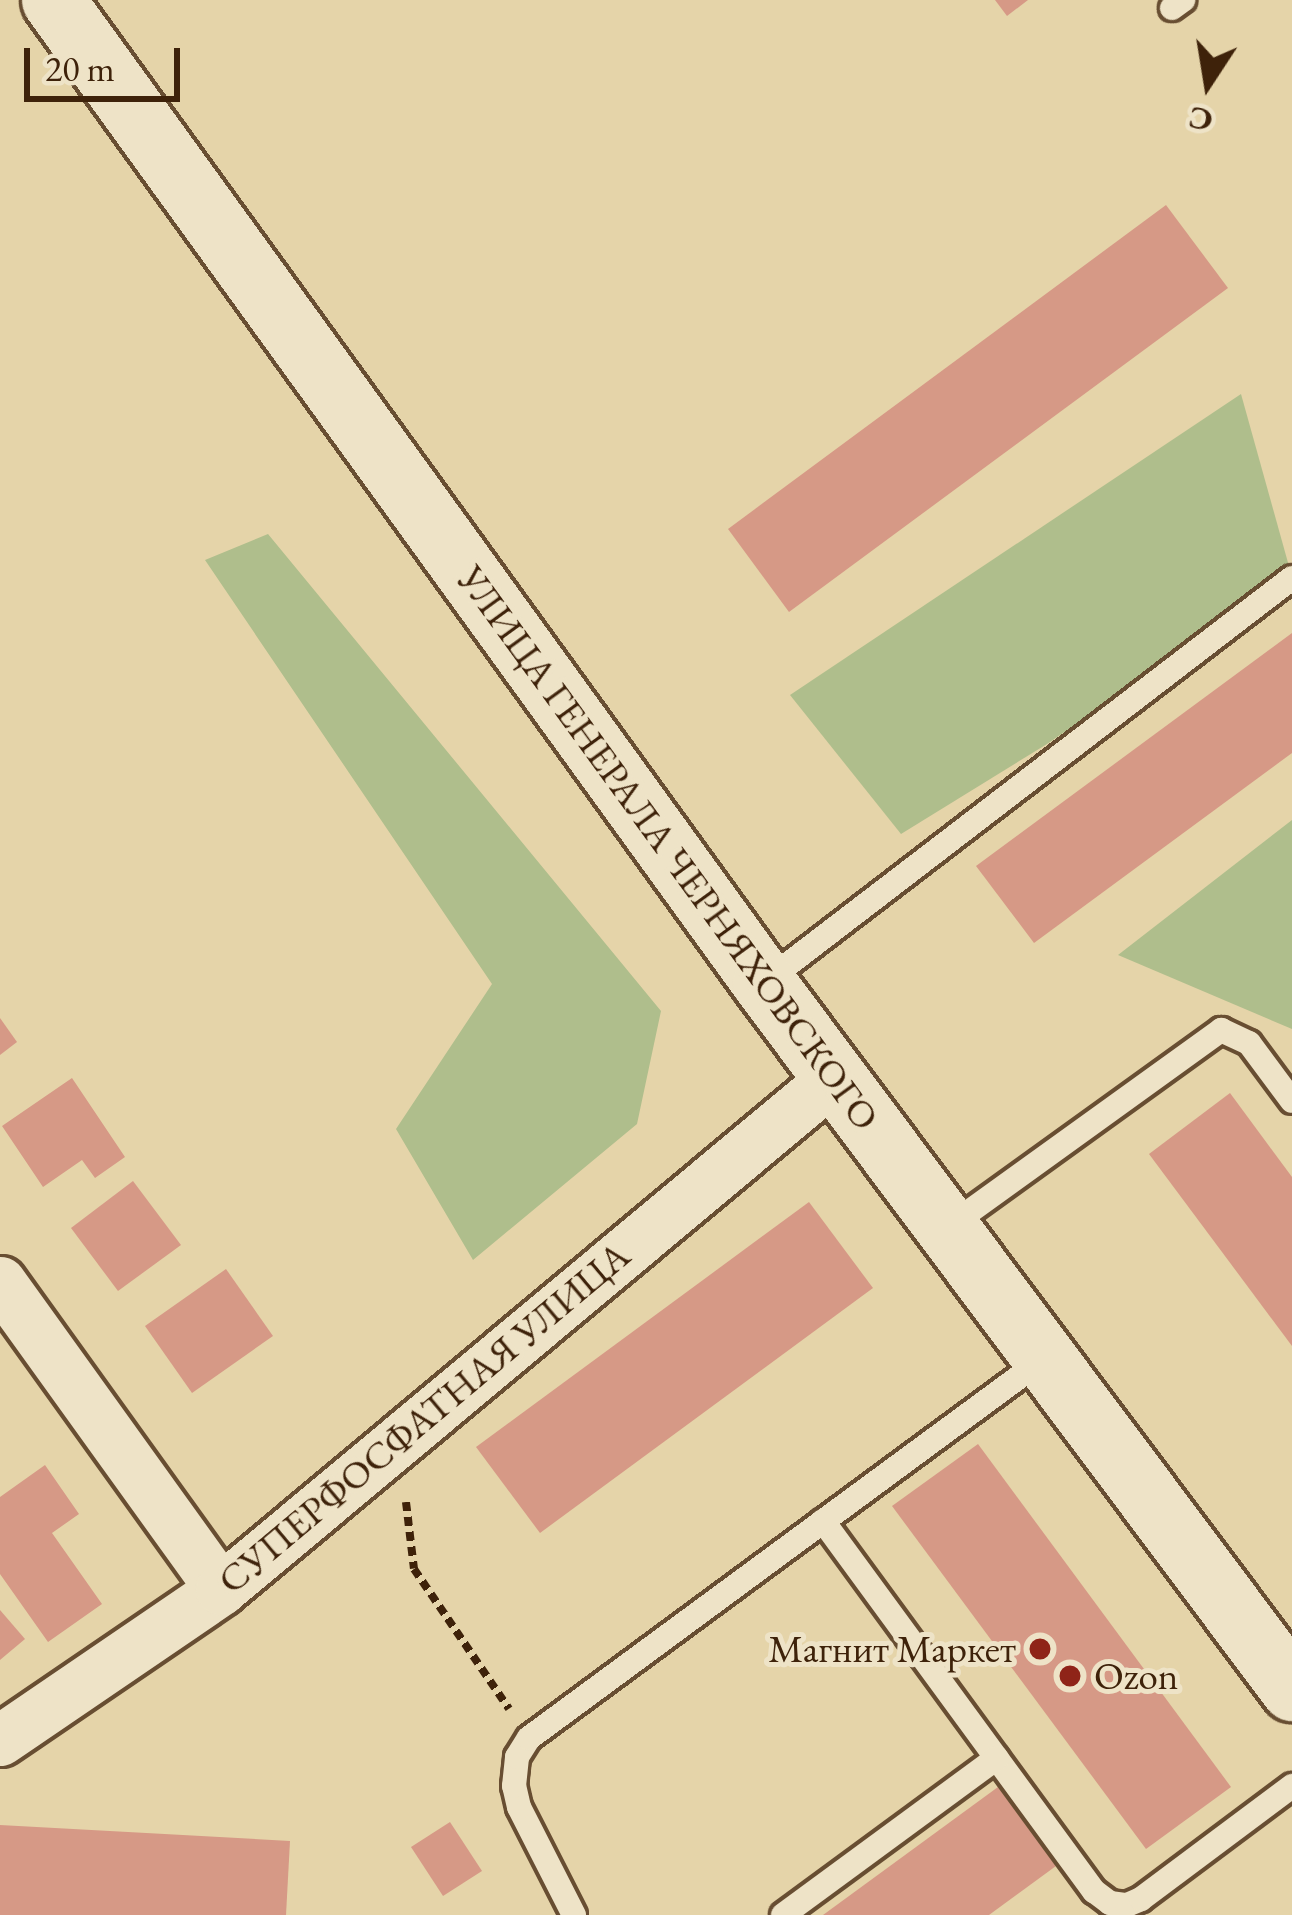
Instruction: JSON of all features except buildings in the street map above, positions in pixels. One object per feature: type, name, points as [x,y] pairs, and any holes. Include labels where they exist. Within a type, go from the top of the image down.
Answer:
[{"type":"street","name":"УЛИЦА ГЕНЕРАЛА ЧЕРНЯХОВСКОГО","points":[[53,0],[833,1078],[1292,1689]]},
{"type":"street","name":"СУПЕРФОСФАТНАЯ УЛИЦА","points":[[0,1740],[221,1588],[833,1078]]},
{"type":"street","points":[[0,1282],[221,1588]]},
{"type":"lane","points":[[764,983],[1292,578]]},
{"type":"lane","points":[[946,1228],[1221,1030],[1249,1043],[1292,1101]]},
{"type":"lane","points":[[574,1915],[518,1807],[514,1786],[518,1757],[529,1738],[1044,1359]]},
{"type":"lane","points":[[823,1521],[1094,1891],[1110,1904],[1126,1905],[1292,1786]]},
{"type":"lane","points":[[783,1915],[997,1758]]},
{"type":"path","points":[[398,1441],[414,1569],[529,1738]]},
{"type":"green space","points":[[1241,394],[1292,577],[1047,744],[901,834],[790,695]]},
{"type":"green space","points":[[268,534],[661,1011],[637,1124],[473,1260],[396,1129],[492,984],[205,560]]},
{"type":"green space","points":[[1292,820],[1292,1029],[1118,955]]},
{"type":"place","name":"Магнит Маркет","points":[[1040,1649]]},
{"type":"place","name":"Ozon","points":[[1070,1676]]}]
